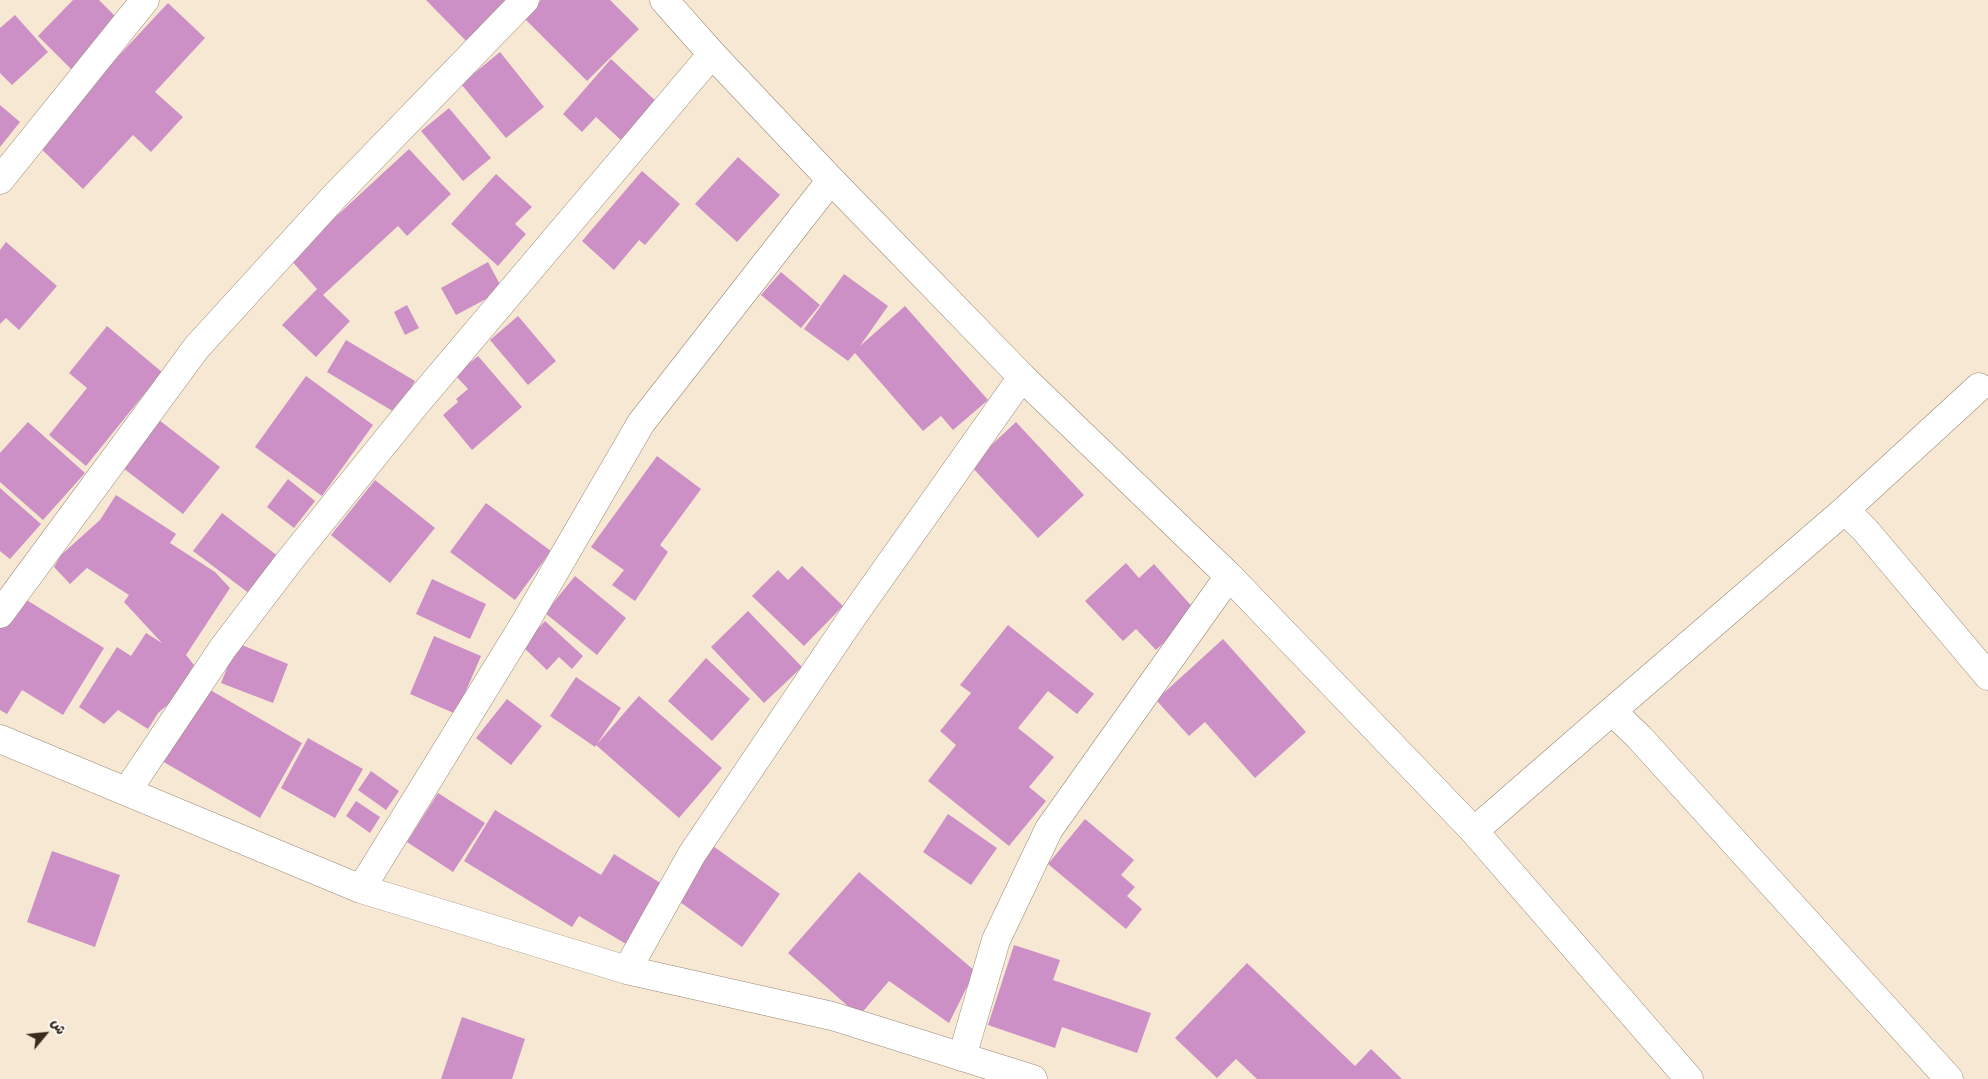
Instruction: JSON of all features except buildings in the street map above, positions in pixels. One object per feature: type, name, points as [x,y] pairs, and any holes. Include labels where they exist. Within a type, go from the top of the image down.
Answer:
[{"type":"street","points":[[0,180],[145,0]]},
{"type":"street","points":[[0,614],[197,347],[334,196],[525,0]]},
{"type":"street","points":[[664,0],[712,54],[831,180],[1022,377],[1229,576],[1474,831],[1689,1079]]},
{"type":"street","points":[[127,791],[223,648],[290,560],[415,405],[712,54]]},
{"type":"street","points":[[361,890],[526,621],[641,423],[831,180]]},
{"type":"street","points":[[627,970],[692,854],[853,616],[1022,377]]},
{"type":"street","points":[[1474,831],[1845,510],[1979,387]]},
{"type":"street","points":[[1845,510],[1866,531],[1988,676]]},
{"type":"street","points":[[962,1057],[996,940],[1049,829],[1229,576]]},
{"type":"street","points":[[1612,711],[1639,737],[1949,1079]]},
{"type":"street","points":[[0,739],[361,890],[627,970],[832,1016],[1033,1079]]}]
